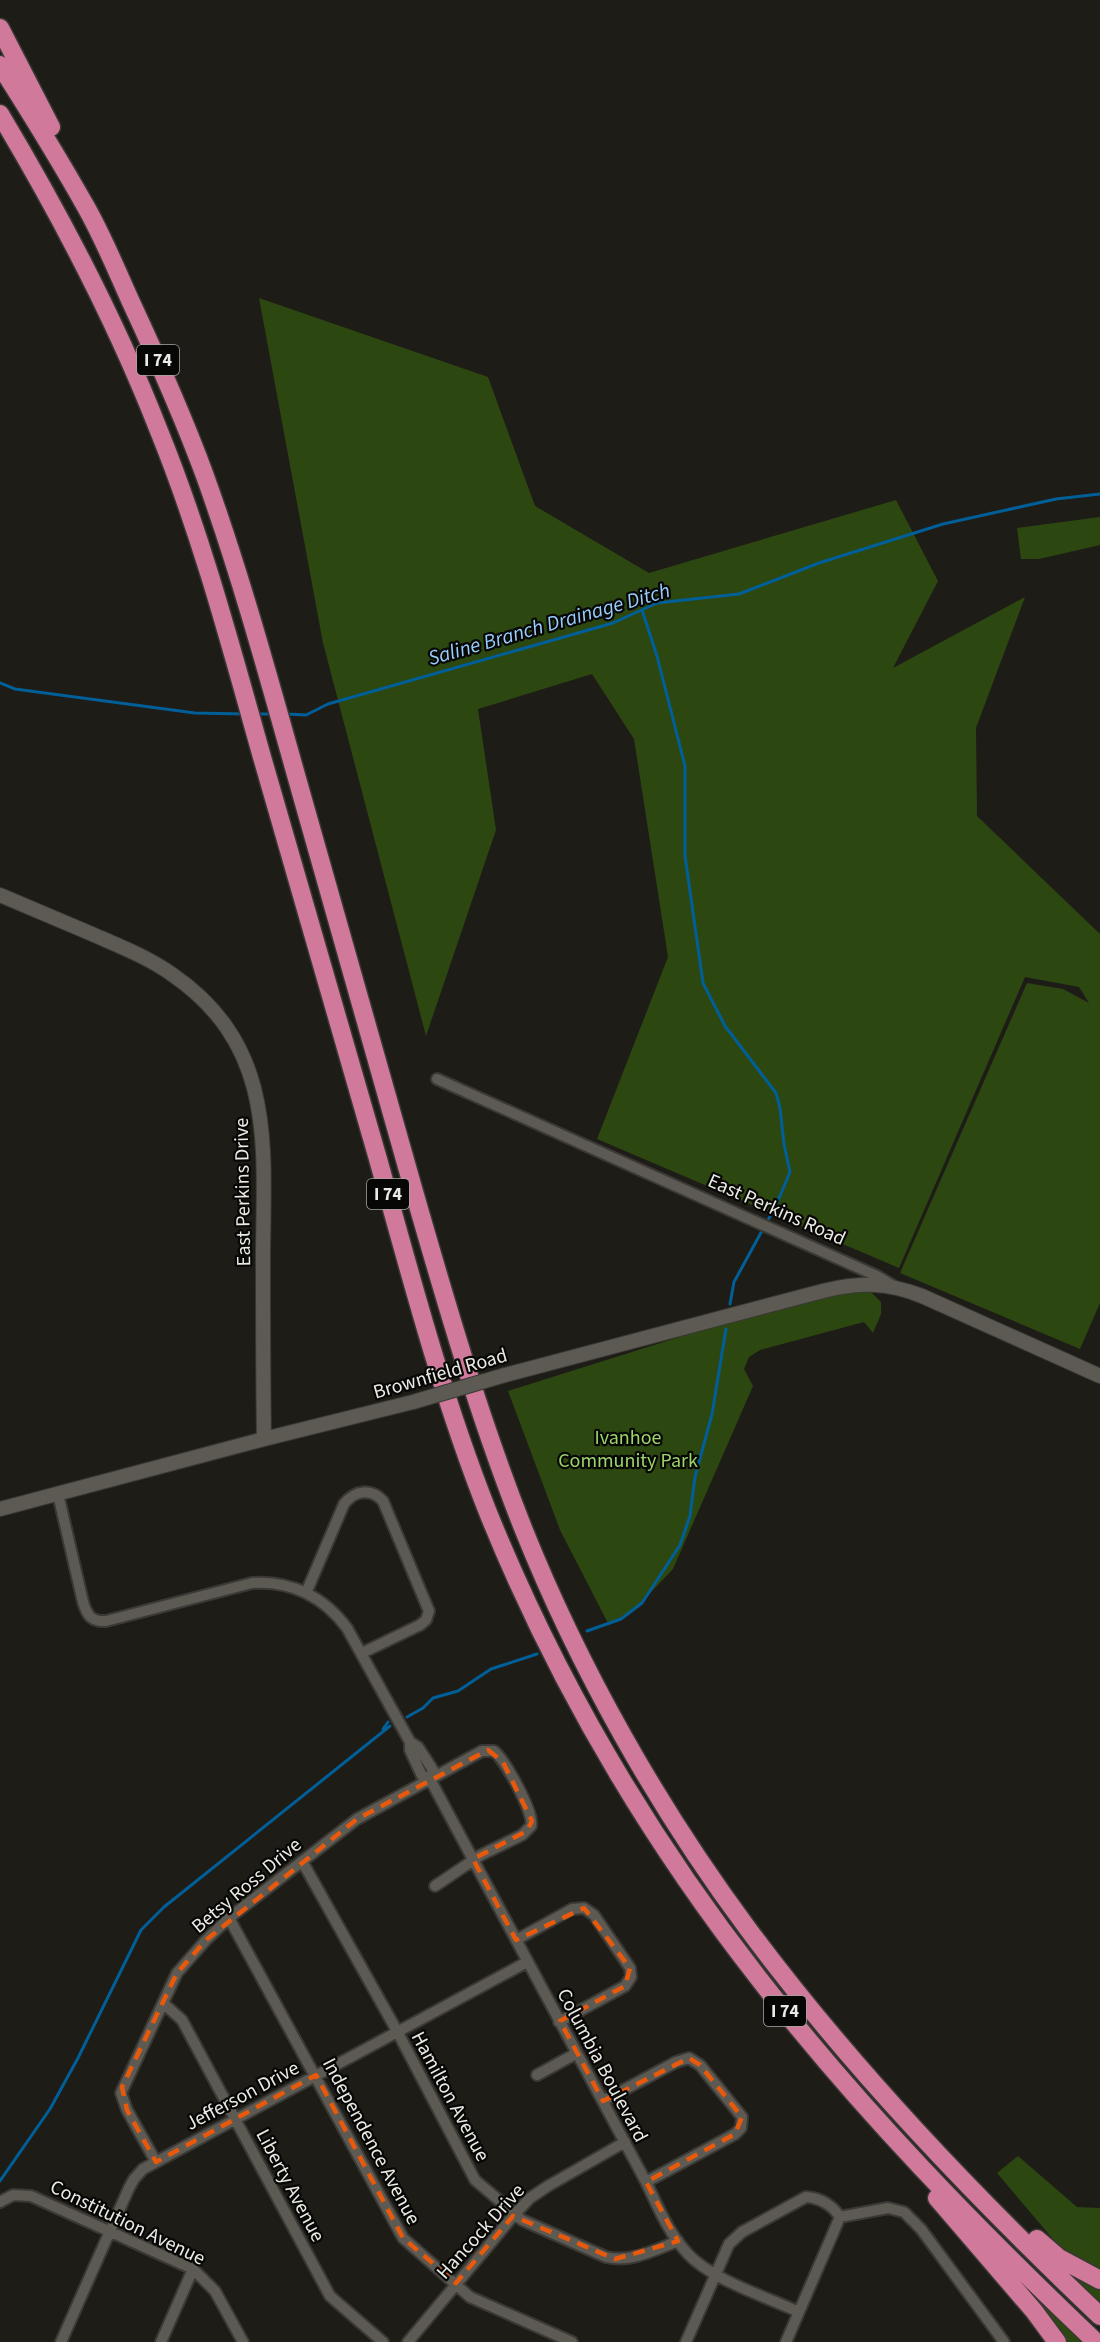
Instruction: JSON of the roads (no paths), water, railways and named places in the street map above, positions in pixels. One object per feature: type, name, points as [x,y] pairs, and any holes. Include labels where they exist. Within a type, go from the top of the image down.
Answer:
[{"type":"highway","points":[[0,28],[69,160],[88,211]]},
{"type":"highway","name":"I 74","points":[[0,65],[88,211],[154,352],[203,471],[227,540],[268,675],[447,1308],[496,1457],[554,1598],[633,1752],[707,1872],[750,1932],[803,2000],[895,2106],[997,2214],[1100,2316]]},
{"type":"highway","name":"I 74","points":[[0,114],[64,225],[133,368],[162,437],[199,538],[435,1358],[460,1436],[487,1509],[518,1582],[575,1698],[653,1829],[696,1893],[758,1978],[803,2034],[865,2104],[993,2240],[1096,2342]]},
{"type":"highway","points":[[865,2104],[917,2174],[1034,2311],[1057,2342]]},
{"type":"highway","points":[[895,2106],[1043,2245],[1076,2269],[1100,2280]]},
{"type":"street","name":"East Perkins Drive","points":[[0,895],[142,957],[173,975],[194,991],[221,1020],[247,1065],[259,1104],[264,1156],[264,1439]]},
{"type":"street","name":"East Perkins Road","points":[[437,1078],[776,1230],[892,1285],[922,1296],[1100,1376]]},
{"type":"street","name":"Brownfield Road","points":[[0,1509],[413,1402],[505,1375],[846,1286],[892,1285]]},
{"type":"street","points":[[306,1593],[349,1497],[359,1492],[378,1495],[383,1501],[429,1611],[426,1620],[420,1625],[362,1653]]},
{"type":"street","name":"Columbia Boulevard","points":[[58,1494],[83,1602],[88,1616],[93,1620],[106,1621],[252,1583],[275,1583],[306,1593],[322,1601],[335,1612],[362,1653],[410,1742],[410,1750],[422,1776],[430,1779],[670,2230],[688,2254],[715,2275],[799,2312]]},
{"type":"street","name":"Betsy Ross Drive","points":[[156,2162],[127,2110],[121,2093],[177,1973],[189,1957],[229,1918],[357,1819],[472,1756],[488,1750],[498,1755],[526,1804],[532,1821],[527,1831],[474,1860]]},
{"type":"street","points":[[435,1886],[474,1860]]},
{"type":"street","name":"Hamilton Avenue","points":[[302,1861],[397,2031],[475,2180],[514,2215],[539,2229],[615,2259],[634,2257],[678,2241]]},
{"type":"street","points":[[516,1940],[572,1909],[584,1908],[594,1915],[630,1968],[631,1977],[625,1986],[559,2022]]},
{"type":"street","name":"Independence Avenue","points":[[229,1918],[403,2238],[480,2302],[572,2342]]},
{"type":"street","name":"Jefferson Drive","points":[[61,2342],[134,2179],[143,2169],[527,1962]]},
{"type":"street","name":"Liberty Avenue","points":[[163,2002],[182,2020],[330,2296],[383,2342]]},
{"type":"street","points":[[537,2075],[577,2053]]},
{"type":"street","points":[[603,2102],[676,2062],[689,2058],[700,2065],[742,2117],[741,2128],[735,2134],[646,2182]]},
{"type":"street","name":"Hancock Drive","points":[[408,2342],[530,2198],[625,2142]]},
{"type":"street","name":"Constitution Avenue","points":[[0,2202],[13,2195],[31,2196],[193,2269],[215,2291],[243,2342]]},
{"type":"street","points":[[686,2342],[734,2238],[802,2198],[812,2197],[822,2201],[833,2208],[840,2217]]},
{"type":"street","points":[[840,2217],[888,2208],[904,2212],[921,2229],[1004,2342]]},
{"type":"street","points":[[786,2342],[840,2217]]},
{"type":"street","points":[[160,2342],[193,2269]]},
{"type":"waterway","name":"Saline Branch Drainage Ditch","points":[[286,714],[306,715],[328,704],[613,623],[657,603],[739,594],[819,563],[943,524],[1056,499],[1100,494]]},
{"type":"waterway","points":[[642,610],[657,656],[685,766],[685,856],[703,983],[725,1026],[776,1093],[780,1108],[790,1172],[766,1224]]},
{"type":"waterway","name":"Saline Branch Drainage Ditch","points":[[0,683],[15,689],[195,713],[244,714]]},
{"type":"waterway","name":"Saline Branch Drainage Ditch","points":[[256,714],[274,714]]},
{"type":"waterway","points":[[730,1304],[734,1282],[763,1229]]},
{"type":"waterway","points":[[587,1631],[621,1619],[642,1603],[680,1545],[690,1516],[695,1477],[712,1414],[726,1329]]},
{"type":"waterway","points":[[407,1717],[423,1708],[433,1698],[458,1691],[491,1669],[537,1654]]},
{"type":"waterway","points":[[383,1729],[388,1722]]},
{"type":"waterway","points":[[0,2181],[50,2109],[78,2058],[141,1930],[164,1907],[390,1726]]},
{"type":"park label","name":"Ivanhoe Community Park","points":[[628,1448]]}]
